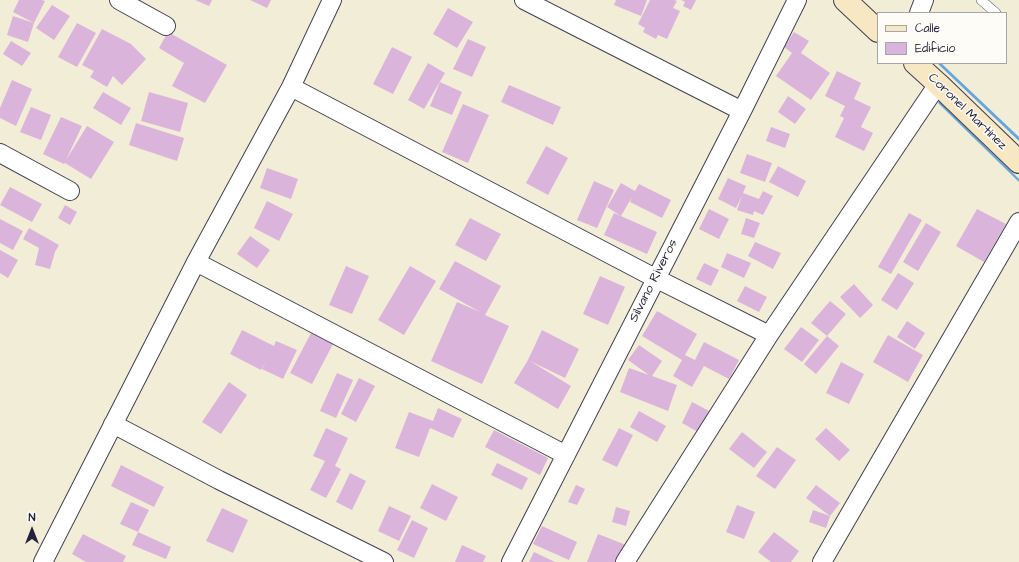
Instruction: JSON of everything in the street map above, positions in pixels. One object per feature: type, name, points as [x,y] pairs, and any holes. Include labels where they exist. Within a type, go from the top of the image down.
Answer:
[{"type":"main road","points":[[845,0],[877,30]]},
{"type":"main road","name":"Coronel Martínez","points":[[916,64],[1019,162]]},
{"type":"street","points":[[119,0],[166,26]]},
{"type":"street","points":[[43,562],[196,262],[291,87],[332,0]]},
{"type":"street","points":[[524,0],[742,111]]},
{"type":"street","name":"Silvano Riveros","points":[[511,562],[655,278],[742,111],[797,0]]},
{"type":"street","points":[[919,12],[924,0]]},
{"type":"street","points":[[625,562],[769,335],[938,84]]},
{"type":"street","points":[[291,87],[655,278],[769,335]]},
{"type":"street","points":[[0,153],[70,191]]},
{"type":"street","points":[[822,562],[1019,222]]},
{"type":"street","points":[[196,262],[566,455]]},
{"type":"street","points":[[113,424],[218,480],[384,562]]},
{"type":"lane","points":[[982,0],[995,12]]},
{"type":"water","points":[[938,64],[942,64],[1019,137],[1019,141]]},
{"type":"water","points":[[939,101],[1019,179],[1019,182],[938,103]]},
{"type":"building","points":[[19,0],[45,1],[34,23],[13,12]]},
{"type":"building","points":[[195,0],[212,0],[209,6]]},
{"type":"building","points":[[250,0],[271,0],[267,8]]},
{"type":"building","points":[[616,0],[647,0],[641,16],[614,5]]},
{"type":"building","points":[[650,0],[677,1],[673,8],[680,11],[667,39],[658,35],[656,39],[643,32],[645,28],[638,24]]},
{"type":"building","points":[[681,0],[696,0],[691,10],[683,6],[685,2]]},
{"type":"building","points":[[52,5],[70,16],[54,40],[36,28]]},
{"type":"building","points":[[448,8],[473,22],[457,48],[433,34]]},
{"type":"building","points":[[13,16],[34,23],[28,42],[7,35]]},
{"type":"building","points":[[77,23],[96,33],[77,67],[58,57]]},
{"type":"building","points":[[102,29],[131,44],[146,59],[122,85],[113,76],[107,87],[90,77],[94,71],[82,65]]},
{"type":"building","points":[[168,32],[227,65],[205,103],[172,86],[184,63],[159,48]]},
{"type":"building","points":[[794,32],[809,41],[801,53],[830,73],[811,100],[776,76],[792,53],[784,47]]},
{"type":"building","points":[[468,39],[486,47],[472,77],[453,69]]},
{"type":"building","points":[[11,41],[31,53],[22,66],[3,54]]},
{"type":"building","points":[[392,47],[412,57],[393,94],[373,84]]},
{"type":"building","points":[[428,63],[445,73],[424,109],[408,100]]},
{"type":"building","points":[[837,71],[861,83],[854,99],[871,107],[861,127],[873,133],[864,151],[835,137],[844,118],[840,116],[845,106],[825,96]]},
{"type":"building","points":[[12,80],[32,89],[16,126],[0,118],[0,108]]},
{"type":"building","points":[[440,82],[462,92],[452,115],[430,106]]},
{"type":"building","points":[[509,85],[561,107],[553,125],[501,102]]},
{"type":"building","points":[[103,92],[131,108],[121,125],[93,108]]},
{"type":"building","points":[[149,92],[188,103],[180,132],[141,121]]},
{"type":"building","points":[[788,96],[806,109],[795,124],[778,112]]},
{"type":"building","points":[[463,104],[489,115],[468,163],[442,152]]},
{"type":"building","points":[[31,107],[51,115],[41,140],[20,132]]},
{"type":"building","points":[[61,117],[82,126],[66,160],[87,126],[114,142],[91,179],[65,163],[64,164],[43,154]]},
{"type":"building","points":[[136,123],[184,138],[177,161],[129,145]]},
{"type":"building","points":[[771,127],[790,134],[785,148],[766,141]]},
{"type":"building","points":[[546,146],[568,158],[548,195],[526,183]]},
{"type":"building","points":[[747,154],[772,163],[765,182],[740,173]]},
{"type":"building","points":[[778,166],[806,181],[798,197],[769,182]]},
{"type":"building","points":[[267,168],[298,179],[291,199],[260,188]]},
{"type":"building","points":[[728,178],[746,186],[743,193],[759,199],[763,191],[773,196],[763,215],[754,211],[753,215],[737,210],[742,196],[736,208],[718,199]]},
{"type":"building","points":[[594,181],[614,190],[597,228],[577,220]]},
{"type":"building","points":[[621,183],[635,191],[639,184],[671,200],[662,218],[630,202],[632,197],[621,216],[607,207]]},
{"type":"building","points":[[10,187],[42,204],[32,222],[0,205]]},
{"type":"building","points":[[267,201],[293,214],[279,241],[254,228]]},
{"type":"building","points":[[65,205],[77,212],[70,225],[58,218]]},
{"type":"building","points":[[709,209],[729,219],[719,239],[699,229]]},
{"type":"building","points":[[977,209],[1006,224],[984,262],[956,246]]},
{"type":"building","points":[[614,213],[657,232],[647,254],[604,235]]},
{"type":"building","points":[[909,213],[922,220],[891,274],[878,267]]},
{"type":"building","points":[[470,218],[501,234],[486,261],[455,245]]},
{"type":"building","points":[[746,218],[760,223],[754,238],[741,234]]},
{"type":"building","points":[[0,219],[23,231],[13,250],[0,243]]},
{"type":"building","points":[[926,223],[941,232],[918,271],[903,262]]},
{"type":"building","points":[[29,228],[59,245],[55,252],[50,269],[35,265],[39,248],[23,239]]},
{"type":"building","points":[[250,236],[270,250],[257,268],[237,254]]},
{"type":"building","points":[[755,242],[781,253],[773,269],[748,256]]},
{"type":"building","points":[[0,250],[18,260],[8,278],[0,273]]},
{"type":"building","points":[[727,253],[751,263],[744,278],[721,267]]},
{"type":"building","points":[[455,261],[501,286],[485,315],[509,326],[482,384],[431,361],[457,302],[480,312],[439,289]]},
{"type":"building","points":[[704,263],[719,270],[711,286],[696,279]]},
{"type":"building","points":[[346,266],[369,276],[352,314],[329,305]]},
{"type":"building","points":[[410,266],[436,281],[404,335],[378,320]]},
{"type":"building","points":[[898,273],[914,283],[897,310],[881,300]]},
{"type":"building","points":[[600,276],[625,287],[608,325],[583,314]]},
{"type":"building","points":[[854,284],[873,305],[860,318],[840,297]]},
{"type":"building","points":[[745,286],[767,297],[759,312],[737,301]]},
{"type":"building","points":[[830,301],[846,314],[827,336],[811,323]]},
{"type":"building","points":[[657,311],[697,334],[685,355],[695,360],[704,342],[739,360],[729,379],[704,366],[692,387],[673,376],[682,360],[642,336]]},
{"type":"building","points":[[907,321],[925,333],[915,349],[897,337]]},
{"type":"building","points":[[801,327],[819,340],[802,362],[784,349]]},
{"type":"building","points":[[242,330],[274,346],[276,341],[297,350],[283,379],[262,369],[266,361],[261,370],[230,354]]},
{"type":"building","points":[[542,330],[579,349],[565,378],[530,361],[571,386],[558,409],[514,383],[528,360]]},
{"type":"building","points":[[311,333],[333,344],[312,384],[290,373]]},
{"type":"building","points":[[888,335],[923,355],[908,382],[873,362]]},
{"type":"building","points":[[827,336],[839,346],[816,374],[804,364]]},
{"type":"building","points":[[639,345],[662,361],[652,376],[677,385],[668,411],[620,392],[629,368],[649,375],[628,360]]},
{"type":"building","points":[[841,362],[864,374],[849,404],[826,393]]},
{"type":"building","points":[[337,373],[353,380],[336,418],[320,411]]},
{"type":"building","points":[[359,378],[375,386],[356,422],[341,414]]},
{"type":"building","points":[[229,382],[247,395],[221,434],[202,422]]},
{"type":"building","points":[[692,402],[711,412],[700,433],[682,423]]},
{"type":"building","points":[[438,408],[462,419],[453,438],[430,428],[419,457],[395,448],[409,412],[433,421]]},
{"type":"building","points":[[639,411],[666,426],[657,442],[630,427]]},
{"type":"building","points":[[326,428],[348,438],[335,466],[341,469],[326,498],[310,490],[325,461],[313,456]]},
{"type":"building","points":[[619,428],[633,435],[617,467],[602,460]]},
{"type":"building","points":[[826,428],[850,450],[839,461],[815,439]]},
{"type":"building","points":[[494,430],[548,458],[540,475],[485,447]]},
{"type":"building","points":[[742,432],[767,452],[754,468],[729,449]]},
{"type":"building","points":[[777,447],[796,460],[775,489],[756,476]]},
{"type":"building","points":[[497,463],[528,478],[522,490],[491,475]]},
{"type":"building","points":[[121,465],[164,487],[154,507],[111,486]]},
{"type":"building","points":[[350,473],[366,481],[352,510],[336,502]]},
{"type":"building","points":[[432,484],[458,497],[446,521],[420,508]]},
{"type":"building","points":[[576,485],[585,489],[577,505],[568,502]]},
{"type":"building","points":[[816,485],[840,503],[830,516],[806,498]]},
{"type":"building","points":[[131,502],[149,510],[138,532],[120,524]]},
{"type":"building","points":[[737,505],[755,512],[744,539],[726,532]]},
{"type":"building","points":[[389,506],[411,516],[399,541],[378,531]]},
{"type":"building","points":[[616,507],[630,511],[626,526],[612,522]]},
{"type":"building","points":[[222,508],[248,520],[233,553],[206,541]]},
{"type":"building","points":[[813,510],[830,516],[826,528],[809,522]]},
{"type":"building","points":[[412,520],[428,528],[414,558],[397,550]]},
{"type":"building","points":[[542,526],[577,542],[569,560],[533,544]]},
{"type":"building","points":[[138,532],[171,547],[166,559],[132,545]]},
{"type":"building","points":[[774,532],[799,551],[791,562],[771,562],[758,552]]},
{"type":"building","points":[[83,534],[126,556],[123,562],[86,562],[72,554]]},
{"type":"building","points":[[598,534],[626,545],[619,562],[587,562]]},
{"type":"building","points":[[462,545],[486,556],[483,562],[455,562]]},
{"type":"building","points":[[534,552],[555,562],[529,562]]}]
